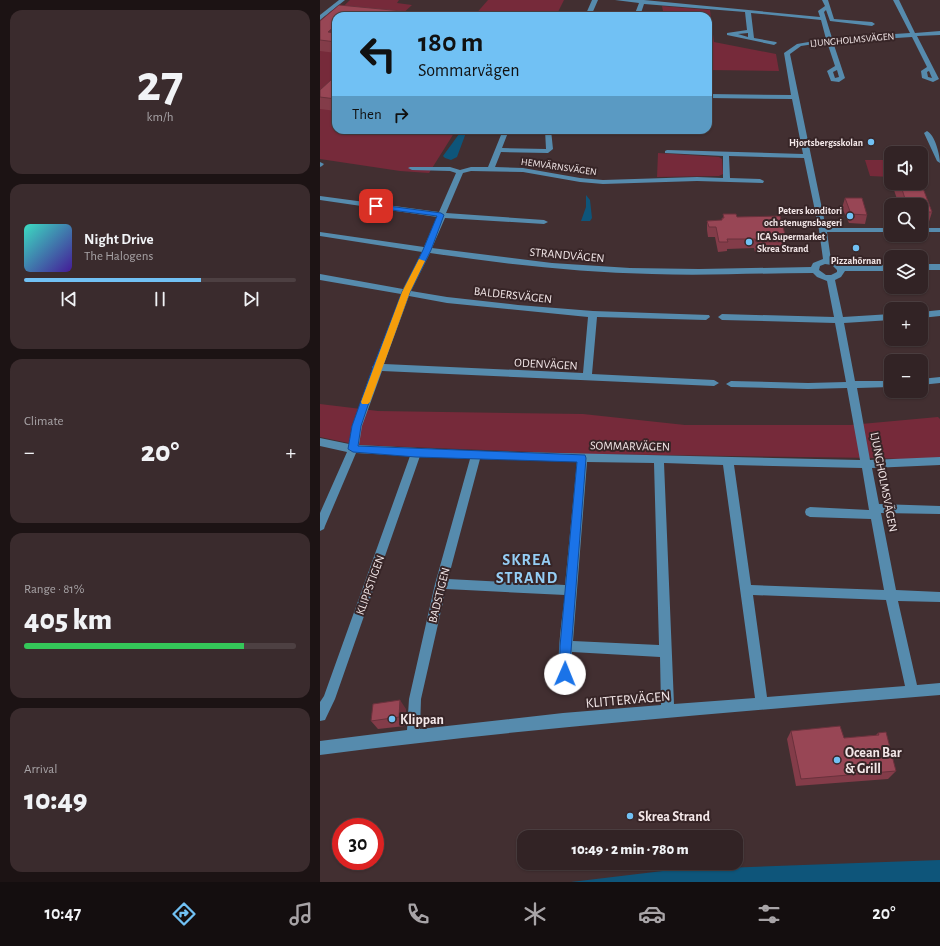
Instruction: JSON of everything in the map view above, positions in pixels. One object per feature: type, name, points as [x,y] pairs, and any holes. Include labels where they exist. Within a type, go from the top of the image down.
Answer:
[{"type":"street","points":[[320,18],[342,0]]},
{"type":"street","points":[[590,12],[595,0]]},
{"type":"street","points":[[618,0],[642,2],[657,1],[823,19]]},
{"type":"street","points":[[700,6],[703,0]]},
{"type":"street","points":[[825,0],[832,20],[872,24]]},
{"type":"street","points":[[896,0],[930,68]]},
{"type":"street","points":[[638,12],[642,2]]},
{"type":"street","points":[[746,4],[745,10],[751,39]]},
{"type":"street","points":[[828,7],[821,11],[839,66]]},
{"type":"street","points":[[750,31],[729,34],[774,43]]},
{"type":"street","name":"LJUNGHOLMSVÄGEN","points":[[828,261],[823,230],[803,156],[795,97],[788,64],[788,53],[799,45],[830,39],[940,33]]},
{"type":"street","points":[[712,96],[795,97]]},
{"type":"street","points":[[927,133],[940,161]]},
{"type":"street","points":[[491,169],[504,134]]},
{"type":"street","points":[[498,150],[548,151],[550,149],[548,134]]},
{"type":"street","points":[[667,152],[726,155],[803,156]]},
{"type":"street","points":[[726,155],[727,180]]},
{"type":"street","name":"HEMVÄRNSVÄGEN","points":[[412,168],[450,169],[460,172],[471,169],[531,171],[580,180],[603,182],[727,180],[760,181]]},
{"type":"street","points":[[320,526],[353,449],[357,426],[377,367],[406,292],[427,250],[460,172]]},
{"type":"street","points":[[320,198],[441,215],[544,222]]},
{"type":"street","points":[[823,230],[884,230]]},
{"type":"street","points":[[928,230],[940,230]]},
{"type":"street","name":"STRANDVÄGEN","points":[[320,234],[537,265],[631,271],[713,273],[815,270],[821,276],[831,278]]},
{"type":"street","points":[[815,270],[818,263],[828,261],[835,263],[841,269],[884,268]]},
{"type":"street","points":[[928,267],[940,267]]},
{"type":"street","points":[[831,278],[840,275],[841,269]]},
{"type":"street","name":"BALDERSVÄGEN","points":[[320,277],[447,300],[593,314],[706,317]]},
{"type":"street","name":"LJUNGHOLMSVÄGEN","points":[[831,278],[891,596],[912,690]]},
{"type":"street","points":[[928,314],[940,313]]},
{"type":"street","points":[[587,378],[593,314]]},
{"type":"street","points":[[722,317],[839,320],[884,317]]},
{"type":"street","name":"ODENVÄGEN","points":[[377,367],[714,383]]},
{"type":"street","points":[[928,381],[940,380]]},
{"type":"street","points":[[731,384],[884,384]]},
{"type":"street","name":"SOMMARVÄGEN","points":[[320,442],[353,449],[476,455],[867,464],[940,461]]},
{"type":"street","name":"KLIPPSTIGEN","points":[[320,715],[329,699],[416,453]]},
{"type":"street","name":"BADSTIGEN","points":[[413,736],[415,699],[441,584],[476,455]]},
{"type":"street","points":[[565,674],[570,590],[582,458]]},
{"type":"street","points":[[659,460],[668,712]]},
{"type":"street","points":[[728,462],[762,704]]},
{"type":"street","points":[[810,512],[940,510]]},
{"type":"street","points":[[441,584],[570,590]]},
{"type":"street","points":[[746,590],[940,597]]},
{"type":"street","points":[[566,646],[666,651]]},
{"type":"street","name":"KLITTERVÄGEN","points":[[320,748],[413,736],[563,720],[912,690],[940,689]]},
{"type":"shaded area","points":[[350,0],[399,0],[397,3],[412,5],[404,12],[338,12]]},
{"type":"shaded area","points":[[488,0],[564,0],[558,12],[478,12]]},
{"type":"shaded area","points":[[662,6],[710,10],[710,12],[663,12]]},
{"type":"shaded area","points":[[332,17],[332,134],[453,134],[429,173],[400,171],[320,159],[320,29]]},
{"type":"shaded area","points":[[712,26],[714,42],[776,54],[779,71],[712,70]]},
{"type":"shaded area","points":[[658,153],[719,157],[722,159],[723,174],[719,176],[657,177]]},
{"type":"shaded area","points":[[865,160],[884,160],[884,177],[870,176]]},
{"type":"shaded area","points":[[320,404],[378,411],[583,414],[685,425],[850,425],[938,417],[940,419],[940,461],[879,458],[586,454],[358,445],[320,437]]},
{"type":"water","points":[[459,134],[466,134],[457,157],[451,160],[443,156]]},
{"type":"water","points":[[586,195],[590,200],[592,218],[590,221],[581,221],[586,207]]},
{"type":"water","points":[[940,860],[940,882],[571,882],[671,870],[743,870],[743,867]]},
{"type":"building","points":[[339,5],[412,12],[332,12],[332,28],[328,32],[332,32],[332,42],[320,40],[320,21]]},
{"type":"building","points":[[332,79],[332,98],[320,97],[320,90]]},
{"type":"building","points":[[902,190],[924,190],[927,198],[905,198]]},
{"type":"building","points":[[845,198],[862,198],[867,215],[851,214]]},
{"type":"building","points":[[928,201],[932,212],[928,212]]},
{"type":"building","points":[[723,214],[736,214],[737,217],[780,216],[786,238],[781,238],[782,242],[756,242],[755,239],[727,239],[728,242],[719,242],[716,227],[709,227],[707,221],[722,220],[722,218],[724,218]]},
{"type":"building","points":[[400,700],[399,717],[371,721],[373,704]]},
{"type":"building","name":"Ocean Bar & Grill","points":[[840,726],[844,738],[879,735],[878,733],[886,732],[896,771],[801,779],[791,731]]},
{"type":"slow traffic","points":[[365,402],[406,292],[422,261]]},
{"type":"place","name":"Hjortsbergsskolan","points":[[871,142]]},
{"type":"place","name":"Peters konditori och stenugnsbageri","points":[[850,216]]},
{"type":"place","name":"ICA Supermarket Skrea Strand","points":[[749,242]]},
{"type":"place","name":"Pizzahörnan","points":[[856,248]]},
{"type":"place","name":"Klippan","points":[[392,719]]},
{"type":"place","name":"Ocean Bar & Grill","points":[[837,760]]},
{"type":"place","name":"Skrea Strand","points":[[630,816]]},
{"type":"district","name":"SKREA STRAND","points":[[527,568]]},
{"type":"route","points":[[376,206],[441,215],[427,250],[406,292],[377,367],[357,426],[353,449],[416,453],[582,458],[570,590],[565,674]]}]
